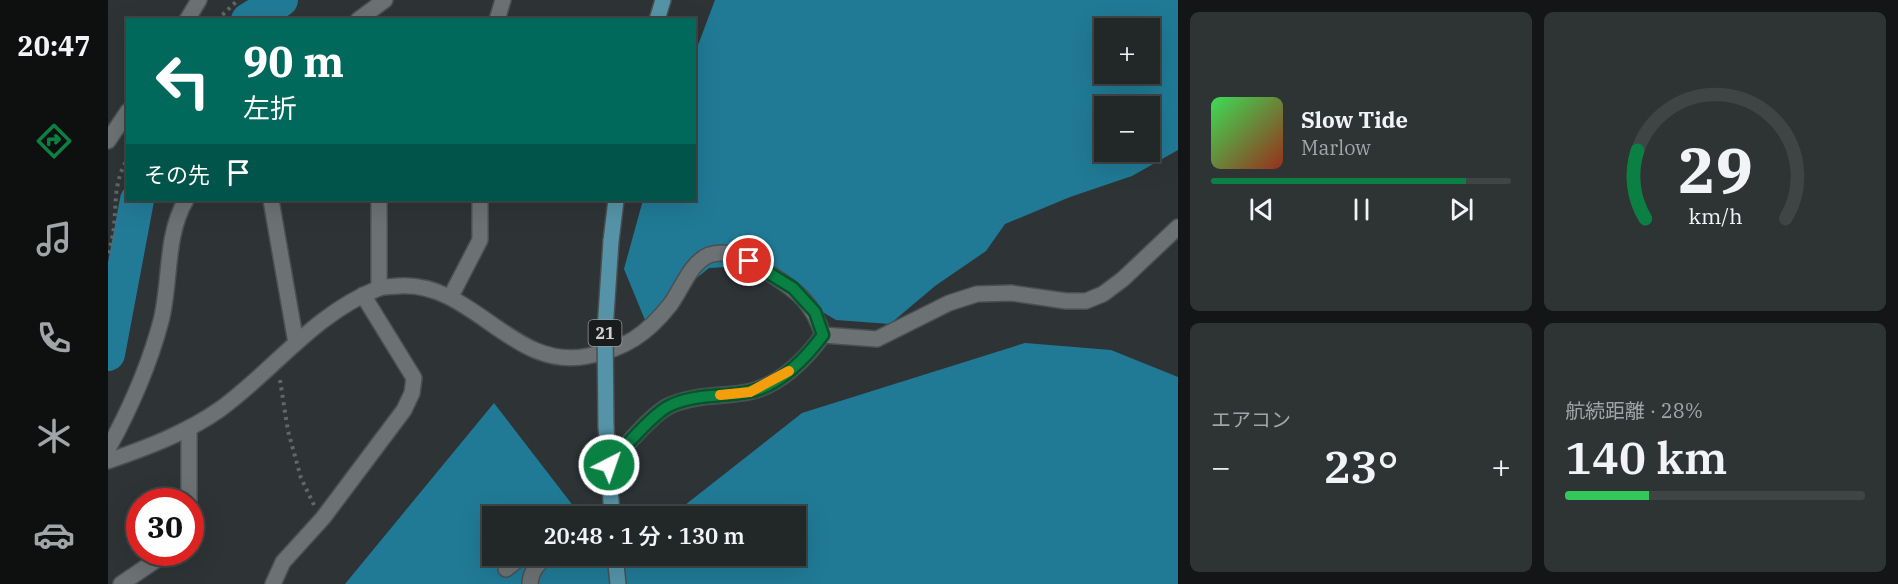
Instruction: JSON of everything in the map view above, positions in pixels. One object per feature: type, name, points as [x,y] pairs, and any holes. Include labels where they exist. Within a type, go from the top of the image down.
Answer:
[{"type":"main road","points":[[658,18],[663,0]]},
{"type":"main road","name":"21","points":[[611,506],[606,426],[605,330],[616,201]]},
{"type":"main road","points":[[613,566],[618,584]]},
{"type":"street","points":[[188,18],[199,0]]},
{"type":"street","points":[[498,18],[503,0]]},
{"type":"street","points":[[362,18],[381,8]]},
{"type":"street","points":[[108,141],[126,114]]},
{"type":"street","points":[[108,449],[148,362],[161,319],[170,254],[185,201]]},
{"type":"street","points":[[271,201],[296,343]]},
{"type":"street","points":[[379,201],[379,288]]},
{"type":"street","points":[[451,296],[480,240],[480,201]]},
{"type":"street","points":[[823,335],[878,339],[949,303],[977,294],[1011,294],[1066,302],[1086,301],[1104,294],[1123,279],[1178,227]]},
{"type":"street","points":[[108,461],[189,429],[219,410],[342,304],[379,288],[420,285],[451,296],[510,337],[546,355],[585,357],[623,348],[641,335],[670,304],[694,268],[709,255],[735,254],[793,288],[815,312],[823,335]]},
{"type":"street","points":[[273,584],[283,562],[323,518],[404,410],[412,393],[414,378],[363,295]]},
{"type":"street","points":[[609,465],[628,442],[669,405],[694,398],[750,392],[778,378],[805,359],[823,335]]},
{"type":"street","points":[[189,429],[189,488]]},
{"type":"street","points":[[122,584],[148,566]]},
{"type":"street","points":[[506,569],[510,566]]},
{"type":"street","points":[[530,584],[530,578],[537,566]]},
{"type":"path","points":[[219,18],[238,0]]},
{"type":"path","points":[[108,253],[115,234],[115,191],[121,168],[126,161]]},
{"type":"path","points":[[271,366],[282,387],[288,431],[301,478],[317,512],[323,518]]},
{"type":"shaded area","points":[[715,0],[1178,0],[1178,150],[1160,160],[1160,96],[1094,96],[1094,162],[1157,162],[1132,176],[1070,197],[1005,224],[986,251],[935,286],[890,324],[836,320],[745,266],[709,268],[645,320],[624,269],[643,201],[696,201],[696,50]]},
{"type":"shaded area","points":[[1025,343],[1111,350],[1178,377],[1178,584],[345,584],[494,403],[573,506],[482,506],[482,566],[806,566],[806,506],[684,506],[802,413]]},
{"type":"waterway","points":[[251,18],[281,0]]},
{"type":"waterway","points":[[108,354],[137,201]]},
{"type":"slow traffic","points":[[720,395],[750,392],[789,371]]},
{"type":"route","points":[[609,465],[628,442],[669,405],[694,398],[750,392],[778,378],[805,359],[823,335],[815,312],[793,288],[749,261]]}]
